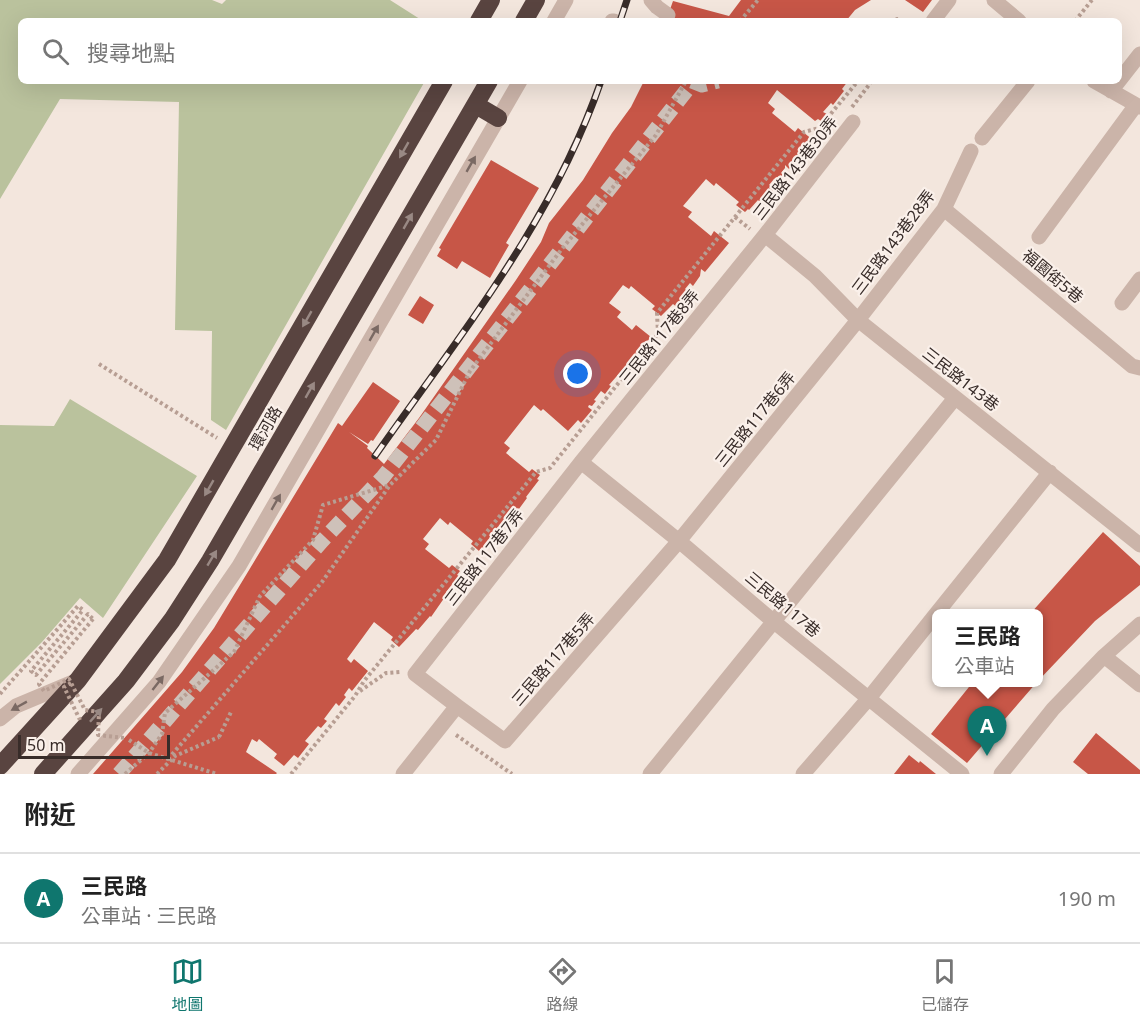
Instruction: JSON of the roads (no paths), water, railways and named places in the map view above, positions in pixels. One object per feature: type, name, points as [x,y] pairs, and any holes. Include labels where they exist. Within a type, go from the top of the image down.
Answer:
[{"type":"highway","points":[[480,18],[491,0]]},
{"type":"highway","points":[[526,18],[536,0]]},
{"type":"highway","name":"環河路","points":[[0,766],[74,681],[167,560],[442,84]]},
{"type":"highway","name":"環河路","points":[[43,774],[126,681],[172,620],[210,561],[487,84]]},
{"type":"highway","points":[[476,105],[498,118]]},
{"type":"street","points":[[556,18],[566,0]]},
{"type":"street","points":[[651,0],[668,15]]},
{"type":"street","points":[[935,18],[949,0]]},
{"type":"street","points":[[1004,3],[1016,18]]},
{"type":"street","points":[[1122,77],[1140,54]]},
{"type":"street","points":[[78,774],[159,682],[239,566],[518,84]]},
{"type":"street","points":[[982,138],[1026,84]]},
{"type":"street","points":[[1040,237],[1138,106],[1099,84]]},
{"type":"street","points":[[1111,91],[1116,84]]},
{"type":"street","name":"三民路143巷30弄","points":[[765,235],[850,118]]},
{"type":"street","name":"三民路143巷28弄","points":[[858,320],[944,209],[971,151]]},
{"type":"street","name":"福園街5巷","points":[[944,209],[1132,366],[1140,368]]},
{"type":"street","name":"三民路143巷","points":[[765,235],[815,276],[858,320],[1140,545]]},
{"type":"street","name":"三民路117巷8弄","points":[[581,462],[765,235]]},
{"type":"street","points":[[1122,303],[1140,279]]},
{"type":"street","name":"三民路117巷6弄","points":[[680,541],[858,320]]},
{"type":"street","points":[[650,774],[955,398]]},
{"type":"street","name":"三民路117巷","points":[[581,462],[962,774]]},
{"type":"street","name":"三民路117巷7弄","points":[[457,706],[415,674],[581,462]]},
{"type":"street","points":[[940,609],[1050,472]]},
{"type":"street","name":"三民路117巷5弄","points":[[457,706],[505,741],[680,541]]},
{"type":"street","points":[[803,774],[869,698],[932,619]]},
{"type":"street","points":[[1001,774],[1053,709],[1104,656],[1140,624]]},
{"type":"street","points":[[1104,656],[1140,685]]},
{"type":"street","points":[[0,719],[16,706],[74,681]]},
{"type":"street","points":[[403,774],[457,706]]},
{"type":"tunnel","points":[[119,774],[321,542],[383,477],[691,84]]},
{"type":"tunnel","points":[[700,84],[706,84]]},
{"type":"railway","points":[[621,18],[627,0]]},
{"type":"railway","points":[[375,456],[471,322],[531,230],[581,132],[600,84]]},
{"type":"place","name":"三民路","points":[[987,756]]}]
